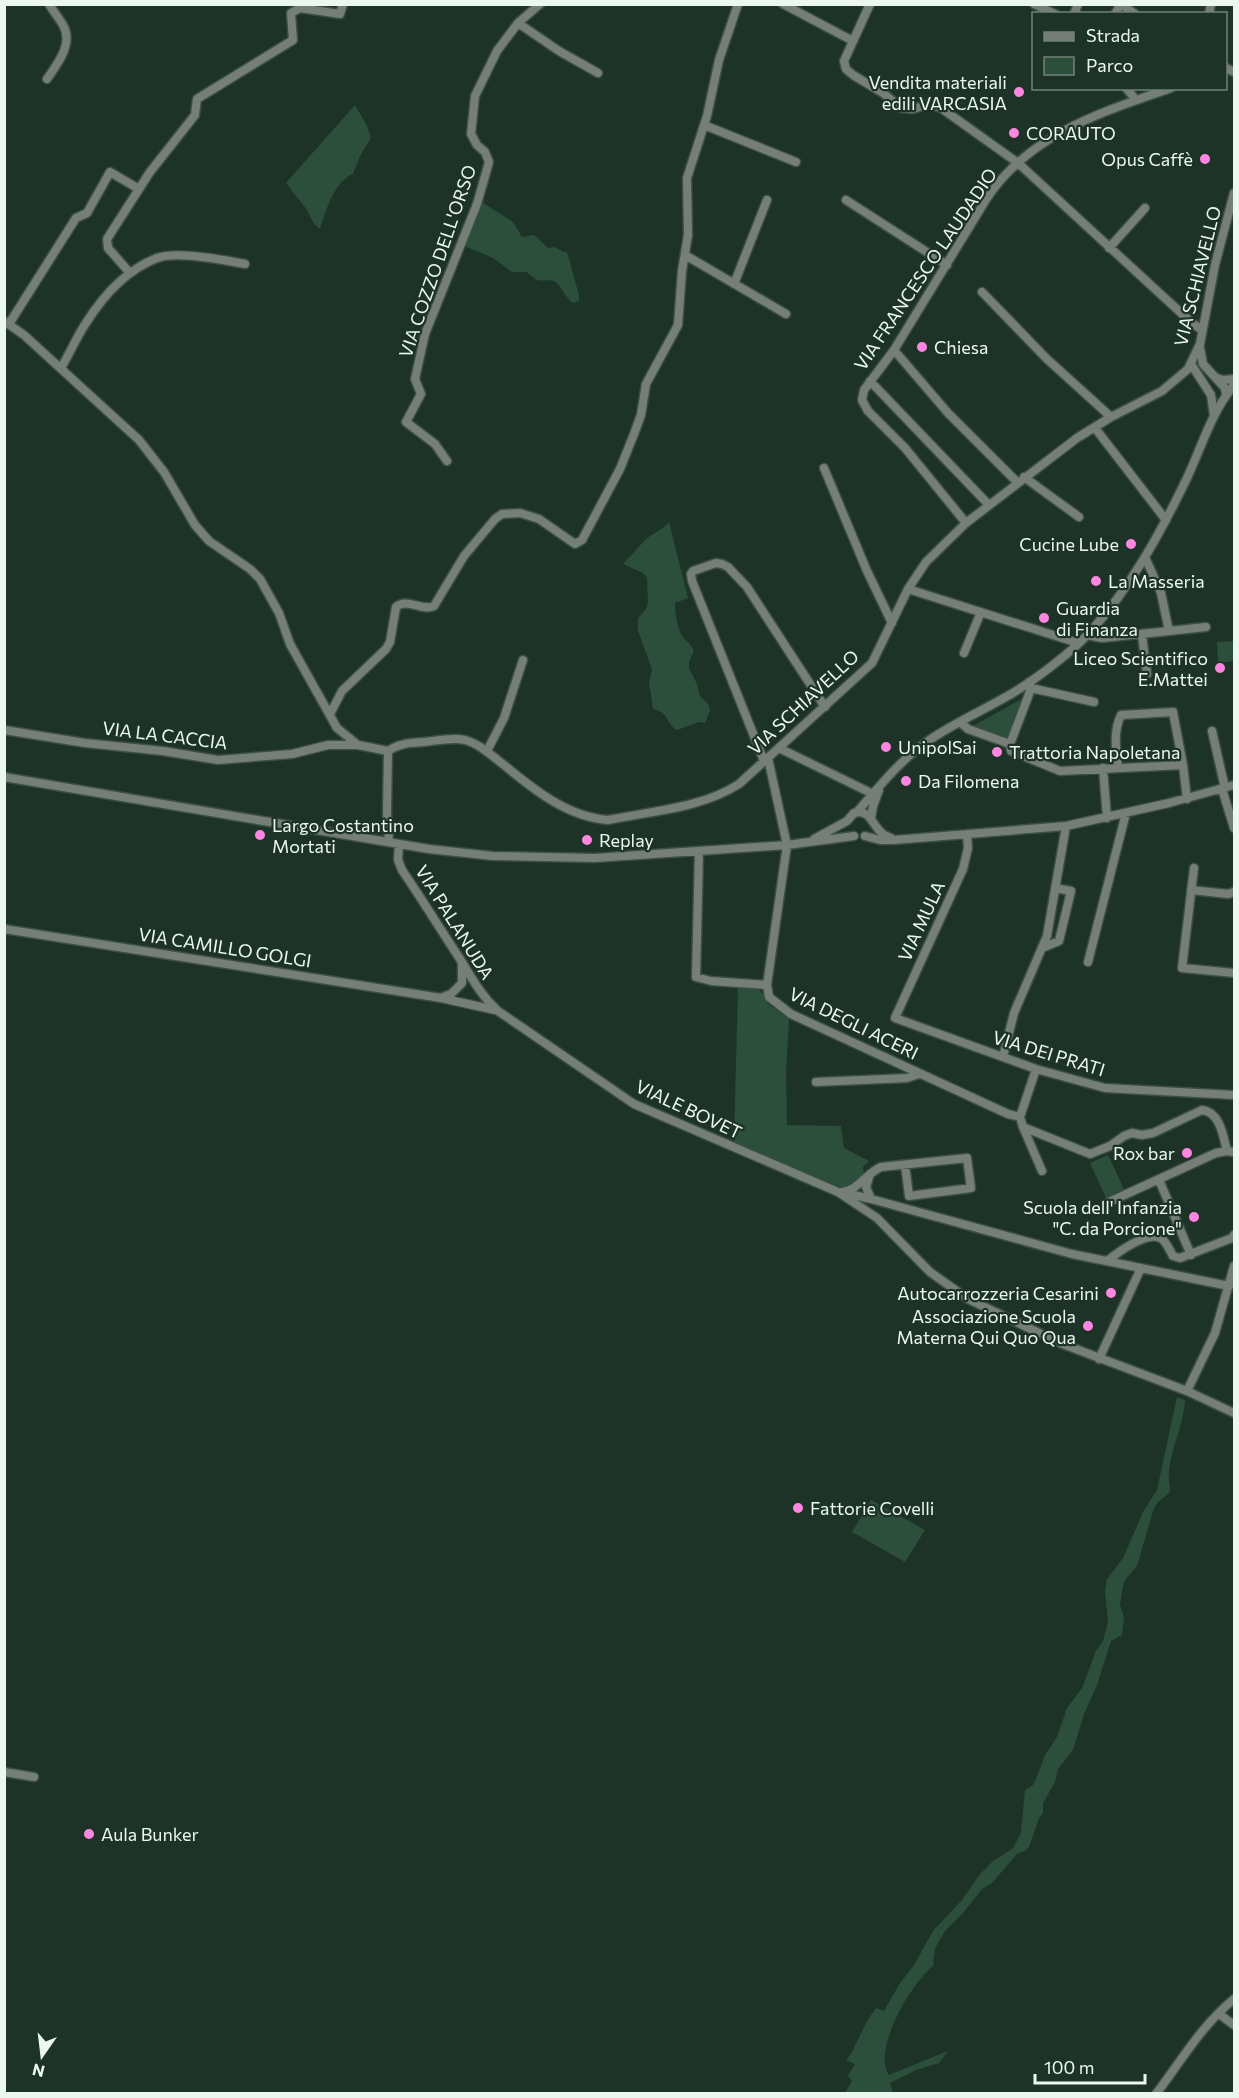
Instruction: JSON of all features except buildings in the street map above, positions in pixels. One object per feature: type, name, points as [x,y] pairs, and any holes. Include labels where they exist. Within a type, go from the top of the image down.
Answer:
[{"type":"street","points":[[47,79],[63,55],[66,42],[64,27],[49,4]]},
{"type":"street","points":[[130,273],[108,248],[107,239],[139,189],[195,115],[197,99],[293,40],[291,13],[300,8],[340,14],[343,4]]},
{"type":"street","name":"VIA COZZO DELL'ORSO","points":[[447,461],[435,444],[406,422],[421,394],[415,379],[426,334],[477,204],[489,162],[485,152],[477,145],[471,134],[475,96],[493,58],[518,22],[540,4]]},
{"type":"street","points":[[330,714],[342,691],[386,649],[390,642],[396,607],[404,603],[426,608],[435,606],[464,556],[495,519],[502,514],[510,512],[529,515],[539,519],[575,544],[582,540],[620,469],[638,425],[646,384],[678,324],[689,215],[687,178],[704,125],[719,60],[738,4]]},
{"type":"street","points":[[783,4],[853,41]]},
{"type":"street","points":[[870,4],[844,61],[844,65],[853,75],[884,93],[901,108],[930,104],[941,108],[1018,163],[1202,330]]},
{"type":"street","points":[[1034,4],[1046,7]]},
{"type":"street","points":[[518,22],[559,51],[598,73]]},
{"type":"street","points":[[1128,90],[1136,100]]},
{"type":"street","name":"VIA FRANCESCO LAUDADIO","points":[[966,523],[905,448],[868,411],[861,395],[894,350],[993,189],[1018,163],[1048,140],[1077,123],[1165,90]]},
{"type":"street","points":[[704,125],[795,162]]},
{"type":"street","points":[[139,189],[110,172],[87,213],[76,218],[7,322],[139,440],[165,472],[195,525],[209,541],[250,569],[260,579],[279,613],[290,644],[337,728],[358,745],[388,751],[389,842]]},
{"type":"street","name":"VIA SCHIAVELLO","points":[[388,751],[403,744],[451,739],[465,740],[487,751],[528,785],[578,815],[592,819],[608,820],[708,800],[726,793],[739,784],[872,663],[908,589],[926,562],[966,523],[1021,480],[1111,417],[1162,391],[1192,362],[1200,344],[1215,265],[1234,193]]},
{"type":"street","points":[[734,284],[767,200]]},
{"type":"street","points":[[846,200],[947,265]]},
{"type":"street","points":[[1109,248],[1145,208]]},
{"type":"street","points":[[685,255],[786,315]]},
{"type":"street","points":[[61,368],[86,323],[105,295],[130,273],[157,258],[171,256],[245,264]]},
{"type":"street","points":[[982,292],[1047,359],[1111,417]]},
{"type":"street","points":[[1200,344],[1203,364]]},
{"type":"street","points":[[894,350],[948,413],[1021,480],[1079,517]]},
{"type":"street","points":[[1192,362],[1203,364],[1217,378],[1225,388],[1225,397]]},
{"type":"street","points":[[1192,362],[1197,375],[1211,395],[1214,416]]},
{"type":"street","points":[[1178,378],[1191,374],[1197,375]]},
{"type":"street","points":[[1217,378],[1228,381],[1234,379]]},
{"type":"street","points":[[870,381],[989,505]]},
{"type":"street","points":[[810,841],[847,821],[908,756],[929,740],[1030,685],[1087,635],[1107,613],[1144,557],[1188,477],[1214,416],[1234,385]]},
{"type":"street","points":[[1211,395],[1225,397]]},
{"type":"street","points":[[1095,428],[1166,519]]},
{"type":"street","points":[[824,468],[867,571],[892,623]]},
{"type":"street","points":[[1144,557],[1161,593],[1169,631]]},
{"type":"street","points":[[787,845],[766,759],[692,581],[693,571],[716,563],[728,567],[747,587],[825,707]]},
{"type":"street","points":[[908,589],[1078,643]]},
{"type":"street","points":[[964,653],[981,612]]},
{"type":"street","points":[[1087,635],[1102,638],[1206,627]]},
{"type":"street","points":[[1142,634],[1148,674]]},
{"type":"street","points":[[487,751],[504,718],[523,660]]},
{"type":"street","points":[[1030,685],[1094,702]]},
{"type":"street","points":[[1030,685],[1010,744],[1011,751],[1060,771],[1183,765]]},
{"type":"street","points":[[1118,767],[1115,736],[1121,715],[1173,711],[1187,799]]},
{"type":"street","points":[[960,722],[968,729],[1010,744]]},
{"type":"street","name":"VIA LA CACCIA","points":[[4,730],[218,760],[292,754],[328,745],[358,745]]},
{"type":"street","points":[[1212,731],[1234,828]]},
{"type":"street","points":[[779,748],[873,794]]},
{"type":"street","points":[[1103,768],[1107,818]]},
{"type":"street","points":[[4,777],[399,844],[493,856],[546,858],[595,858],[787,845],[854,836],[894,840],[1066,826],[1187,799],[1234,785]]},
{"type":"street","points":[[865,836],[871,831],[873,806],[882,785]]},
{"type":"street","points":[[857,812],[865,813],[882,834],[894,840]]},
{"type":"street","points":[[1088,962],[1126,813]]},
{"type":"street","points":[[847,821],[847,828],[854,836]]},
{"type":"street","points":[[1003,1057],[1014,1013],[1047,936],[1066,826]]},
{"type":"street","name":"VIA MULA","points":[[895,1018],[963,869],[968,848],[968,834]]},
{"type":"street","name":"VIA PALANUDA","points":[[399,844],[398,860],[402,870],[477,990],[498,1011]]},
{"type":"street","name":"VIA DEGLI ACERI","points":[[787,845],[767,985],[769,997],[791,1014],[998,1110],[1020,1117]]},
{"type":"street","points":[[699,851],[696,977],[711,981],[767,985]]},
{"type":"street","points":[[1194,868],[1182,968],[1234,973]]},
{"type":"street","points":[[1042,948],[1059,940],[1071,891],[1055,888]]},
{"type":"street","points":[[1191,890],[1228,894],[1234,892]]},
{"type":"street","name":"VIA CAMILLO GOLGI","points":[[4,929],[441,998],[498,1011]]},
{"type":"street","points":[[441,998],[451,994],[462,983],[462,963]]},
{"type":"street","name":"VIALE BOVET","points":[[498,1011],[634,1104],[838,1192],[877,1218],[930,1272],[957,1293],[996,1314],[1099,1359],[1187,1391],[1234,1413]]},
{"type":"street","name":"VIA DEI PRATI","points":[[895,1018],[1036,1069],[1105,1088],[1234,1095]]},
{"type":"street","points":[[1036,1069],[1020,1117],[1042,1171]]},
{"type":"street","points":[[816,1082],[907,1078],[919,1074]]},
{"type":"street","points":[[1023,1127],[1090,1154],[1110,1146],[1124,1136],[1132,1133],[1142,1136],[1153,1133],[1202,1110],[1209,1111],[1215,1116],[1231,1151],[1216,1153],[1109,1202]]},
{"type":"street","points":[[838,1192],[854,1188],[872,1171],[880,1167],[967,1158],[971,1188],[909,1196],[905,1165]]},
{"type":"street","points":[[871,1199],[866,1187],[867,1179],[872,1171]]},
{"type":"street","points":[[1159,1180],[1191,1255]]},
{"type":"street","points":[[838,1192],[899,1206],[1072,1254],[1229,1286]]},
{"type":"street","points":[[877,1218],[879,1209],[899,1206]]},
{"type":"street","points":[[1107,1261],[1125,1247],[1149,1238],[1158,1237],[1164,1240],[1173,1256],[1180,1258],[1232,1238],[1234,1235]]},
{"type":"street","points":[[1187,1391],[1215,1333],[1234,1266]]},
{"type":"street","points":[[1099,1359],[1141,1268]]},
{"type":"street","points":[[4,1772],[34,1777]]},
{"type":"street","points":[[1156,2094],[1210,2020],[1234,1999]]},
{"type":"street","points":[[1219,2014],[1234,2025]]},
{"type":"green space","points":[[355,105],[371,138],[353,174],[346,178],[336,190],[320,229],[314,224],[307,210],[286,183]]},
{"type":"green space","points":[[480,201],[513,222],[522,237],[534,235],[548,248],[554,247],[567,252],[579,301],[573,303],[554,281],[538,280],[527,272],[512,272],[493,258],[462,245]]},
{"type":"green space","points":[[669,522],[688,598],[675,603],[677,623],[681,634],[694,651],[689,668],[700,696],[708,704],[710,710],[705,723],[699,722],[677,730],[662,713],[653,709],[649,682],[652,669],[638,631],[638,618],[648,603],[647,578],[643,573],[623,564],[647,538]]},
{"type":"green space","points":[[1234,641],[1234,661],[1218,663],[1217,642]]},
{"type":"green space","points":[[1025,697],[1007,739],[971,727]]},
{"type":"green space","points":[[738,985],[758,989],[768,1004],[789,1019],[786,1072],[787,1125],[841,1126],[844,1148],[869,1161],[863,1167],[864,1174],[843,1188],[734,1143]]},
{"type":"green space","points":[[1108,1155],[1124,1189],[1106,1198],[1090,1163]]},
{"type":"green space","points":[[1177,1397],[1185,1400],[1170,1463],[1170,1492],[1157,1503],[1137,1566],[1125,1580],[1120,1605],[1124,1617],[1122,1635],[1111,1641],[1073,1750],[1058,1769],[1055,1782],[1043,1803],[1043,1813],[1029,1847],[1017,1854],[992,1883],[982,1889],[945,1931],[935,1948],[933,1966],[915,1986],[896,2018],[885,2050],[885,2064],[889,2075],[948,2051],[939,2063],[916,2070],[890,2083],[893,2093],[845,2093],[852,2081],[848,2076],[855,2064],[846,2060],[867,2021],[876,2008],[884,2011],[933,1931],[962,1900],[980,1874],[992,1862],[1013,1848],[1021,1833],[1025,1790],[1033,1785],[1045,1755],[1057,1737],[1067,1708],[1082,1688],[1096,1651],[1103,1641],[1108,1622],[1105,1591],[1107,1579],[1123,1558],[1143,1512],[1157,1490]]},
{"type":"green space","points":[[871,1500],[925,1530],[905,1562],[852,1532]]},
{"type":"place","name":"Vendita materiali edili VARCASIA","points":[[1019,92]]},
{"type":"place","name":"CORAUTO","points":[[1014,133]]},
{"type":"place","name":"Opus Caffè","points":[[1205,159]]},
{"type":"place","name":"Chiesa","points":[[922,347]]},
{"type":"place","name":"Cucine Lube","points":[[1131,544]]},
{"type":"place","name":"La Masseria","points":[[1096,581]]},
{"type":"place","name":"Guardia di Finanza","points":[[1044,618]]},
{"type":"place","name":"Liceo Scientifico E.Mattei","points":[[1220,668]]},
{"type":"place","name":"UnipolSai","points":[[886,747]]},
{"type":"place","name":"Trattoria Napoletana","points":[[997,752]]},
{"type":"place","name":"Da Filomena","points":[[906,781]]},
{"type":"place","name":"Largo Costantino Mortati","points":[[260,835]]},
{"type":"place","name":"Replay","points":[[587,840]]},
{"type":"place","name":"Rox bar","points":[[1187,1153]]},
{"type":"place","name":"Scuola dell' Infanzia \"C. da Porcione\"","points":[[1194,1217]]},
{"type":"place","name":"Autocarrozzeria Cesarini","points":[[1111,1293]]},
{"type":"place","name":"Associazione Scuola Materna Qui Quo Qua","points":[[1088,1326]]},
{"type":"place","name":"Fattorie Covelli","points":[[798,1508]]},
{"type":"place","name":"Aula Bunker","points":[[89,1834]]}]
